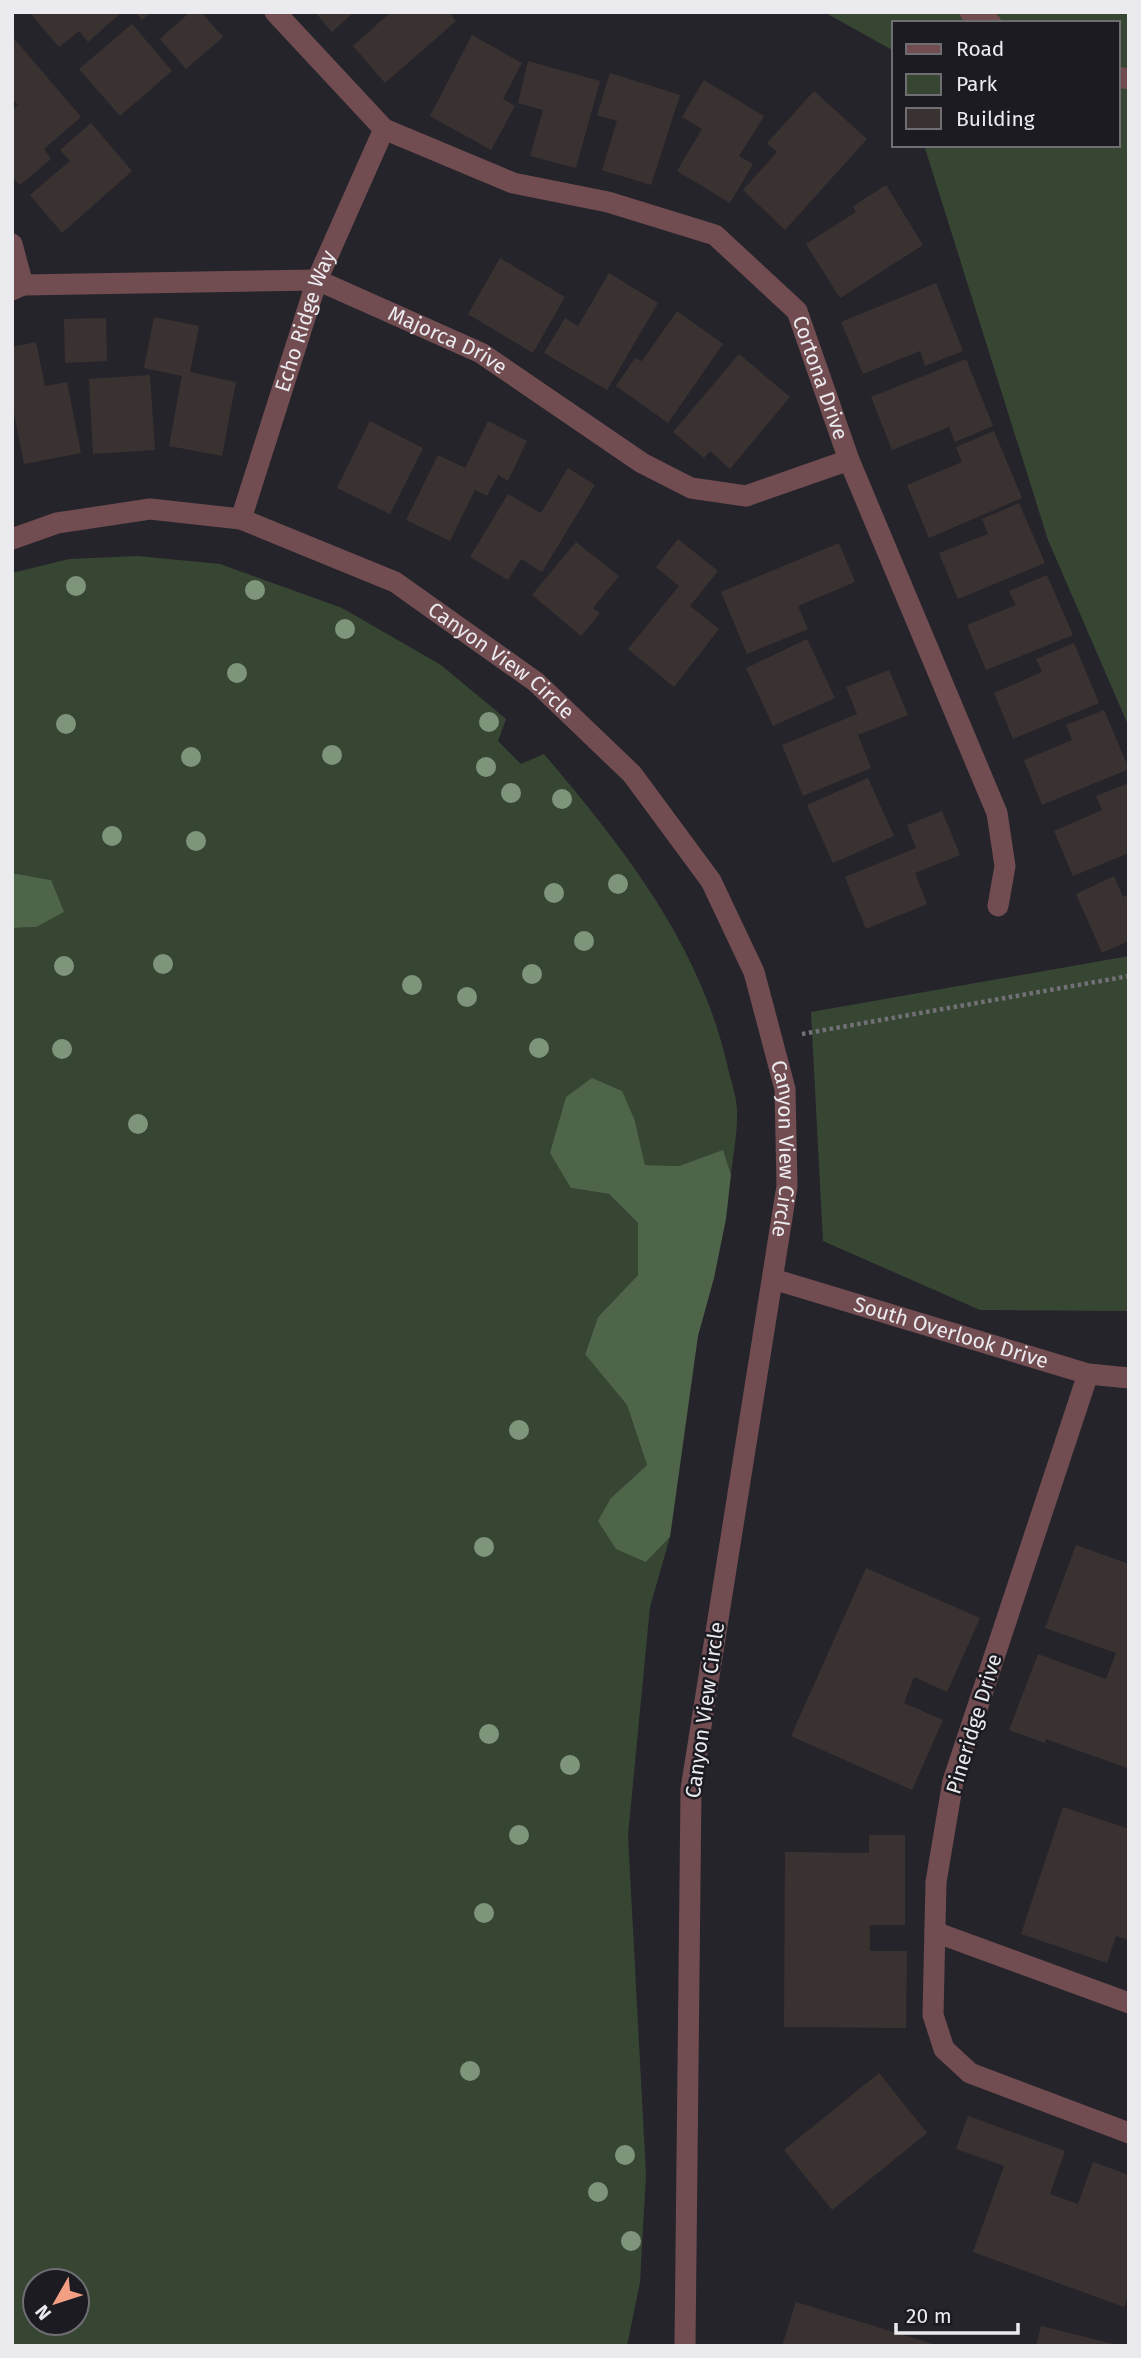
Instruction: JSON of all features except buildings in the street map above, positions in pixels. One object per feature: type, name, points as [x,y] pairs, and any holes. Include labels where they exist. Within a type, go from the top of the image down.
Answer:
[{"type":"street","name":"Cortona Drive","points":[[275,12],[384,129],[513,183],[608,202],[715,235],[797,311],[849,460],[997,813],[1005,866],[998,906]]},
{"type":"street","points":[[970,12],[988,21]]},
{"type":"street","name":"Echo Ridge Way","points":[[241,519],[317,280],[384,129]]},
{"type":"street","points":[[12,244],[18,288]]},
{"type":"street","name":"Majorca Drive","points":[[18,288],[317,280],[481,353],[642,463],[691,488],[746,496],[849,460]]},
{"type":"street","name":"Canyon View Circle","points":[[12,539],[57,523],[150,509],[241,519],[395,582],[536,681],[632,774],[711,881],[754,972],[785,1089],[787,1186],[691,1789],[685,2346]]},
{"type":"street","name":"South Overlook Drive","points":[[773,1279],[1088,1374],[1129,1378]]},
{"type":"street","name":"Pineridge Drive","points":[[1088,1374],[953,1781],[936,1882],[933,2015],[944,2049],[970,2073],[1129,2133]]},
{"type":"street","points":[[936,1932],[1129,2003]]},
{"type":"path","points":[[772,1040],[1129,976]]},
{"type":"green space","points":[[824,12],[1129,12],[1129,727],[1048,540],[925,147],[1120,147],[1120,21],[892,21],[892,50]]},
{"type":"green space","points":[[138,556],[220,564],[342,608],[441,665],[506,719],[498,741],[521,764],[544,754],[602,825],[655,898],[678,937],[714,1020],[737,1105],[731,1175],[722,1151],[679,1166],[645,1165],[635,1121],[571,1188],[609,1194],[638,1223],[638,1275],[598,1317],[585,1353],[627,1405],[647,1465],[611,1498],[646,1562],[670,1537],[650,1607],[628,1835],[646,2175],[640,2282],[627,2346],[12,2346],[12,928],[36,927],[51,880],[12,873],[12,573],[69,559]]},
{"type":"green space","points":[[12,873],[51,880],[64,912],[36,927],[12,928]]},
{"type":"green space","points":[[1129,956],[1129,1311],[980,1310],[823,1241],[811,1012]]},
{"type":"green space","points":[[592,1078],[622,1091],[635,1121],[645,1165],[679,1166],[723,1150],[731,1175],[726,1219],[714,1278],[698,1336],[670,1537],[646,1562],[616,1549],[598,1521],[611,1498],[647,1465],[627,1405],[585,1354],[598,1317],[638,1275],[638,1223],[609,1194],[571,1188],[550,1153],[566,1097]]}]
